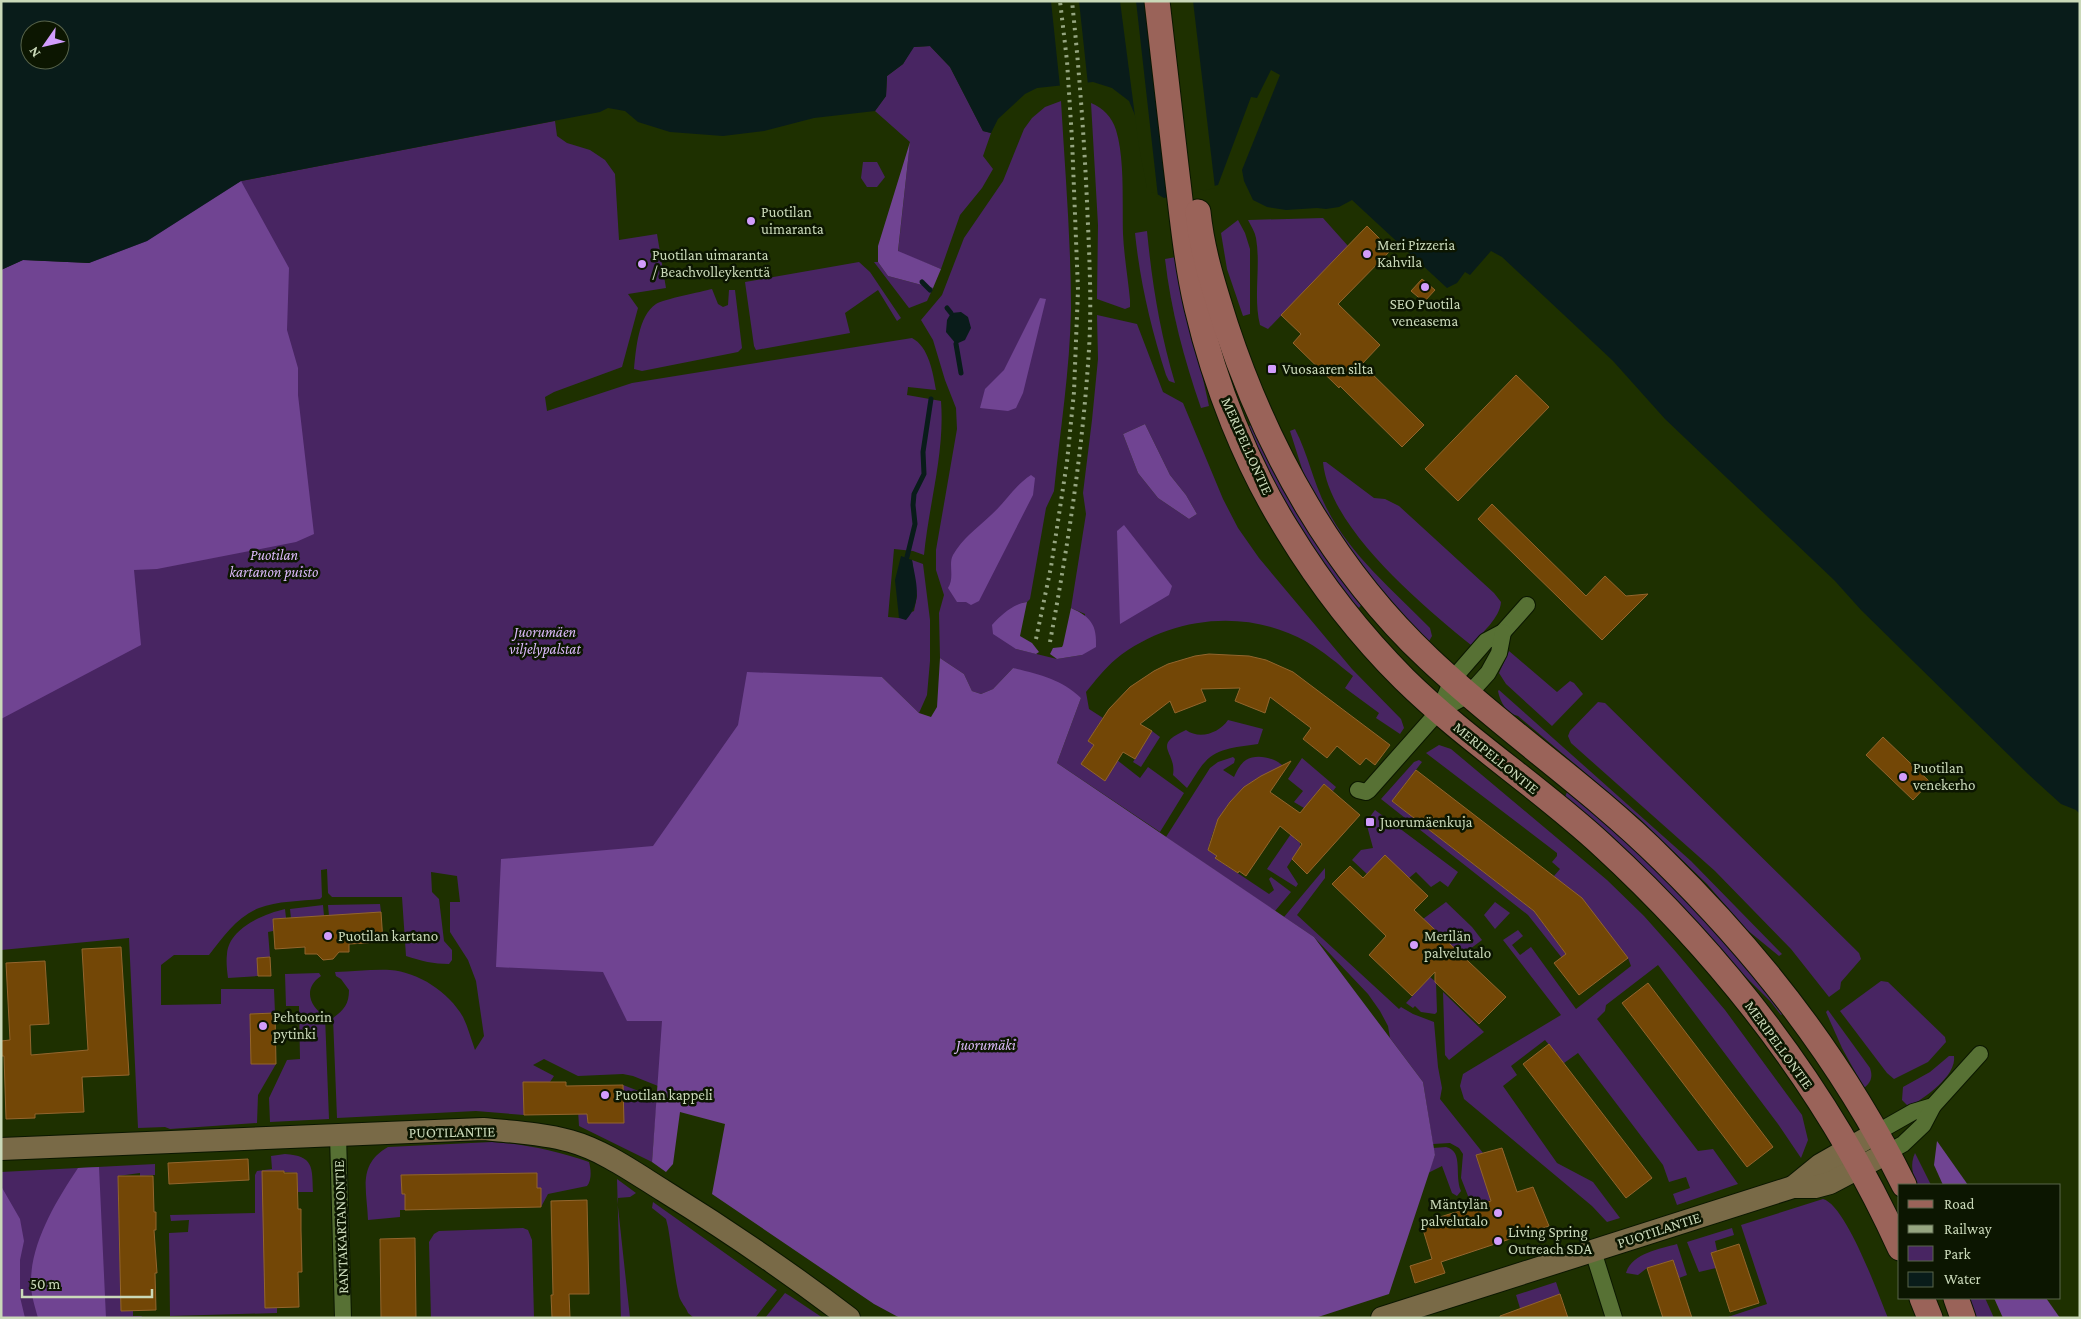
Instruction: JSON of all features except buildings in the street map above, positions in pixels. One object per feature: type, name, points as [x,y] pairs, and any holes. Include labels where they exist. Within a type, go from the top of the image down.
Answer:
[{"type":"main road","points":[[1157,1],[1190,219]]},
{"type":"main road","points":[[1174,1],[1190,219]]},
{"type":"main road","name":"MERIPELLONTIE","points":[[1190,219],[1205,258],[1234,348],[1257,406],[1284,463],[1311,513],[1344,561],[1398,628],[1460,688],[1626,824],[1700,897],[1747,949],[1798,1014],[1836,1069],[1903,1184]]},
{"type":"main road","name":"MERIPELLONTIE","points":[[1190,219],[1187,259],[1203,330],[1232,418],[1261,482],[1291,536],[1320,580],[1346,615],[1405,680],[1439,711],[1598,841],[1685,927],[1740,991],[1783,1047],[1854,1159],[1898,1244]]},
{"type":"main road","points":[[1922,1299],[1930,1318]]},
{"type":"main road","points":[[1956,1299],[1963,1318]]},
{"type":"street","points":[[1364,790],[1460,688],[1486,641],[1503,632],[1527,606]]},
{"type":"street","points":[[1460,688],[1488,673],[1499,653],[1503,632]]},
{"type":"street","points":[[1881,1143],[1912,1137],[1923,1125],[1934,1106],[1980,1054]]},
{"type":"street","points":[[1881,1143],[1914,1112],[1934,1106]]},
{"type":"street","name":"PUOTILANTIE","points":[[1,1149],[483,1129],[543,1135],[571,1141],[593,1150],[645,1179],[701,1214],[850,1318]]},
{"type":"street","name":"RANTAKARTANONTIE","points":[[338,1135],[343,1318]]},
{"type":"street","name":"PUOTILANTIE","points":[[1382,1318],[1793,1187],[1820,1165],[1854,1159],[1881,1143]]},
{"type":"street","points":[[1594,1251],[1614,1318]]},
{"type":"green space","points":[[930,46],[950,67],[983,131],[991,133],[983,156],[993,169],[982,188],[960,215],[941,269],[898,252],[910,142],[875,111],[886,96],[887,76],[903,64],[913,47]]},
{"type":"green space","points":[[1061,101],[1068,205],[1070,332],[1067,378],[1054,491],[1046,508],[1030,599],[1022,603],[1016,649],[1057,659],[1082,655],[1085,614],[1071,608],[1086,514],[1083,493],[1098,359],[1097,315],[1137,324],[1163,392],[1183,403],[1223,499],[1238,528],[1259,558],[1352,669],[1401,719],[1404,728],[1400,734],[1376,718],[1379,713],[1345,688],[1353,676],[1307,642],[1284,631],[1259,624],[1234,621],[1184,626],[1160,633],[1116,659],[1086,692],[1089,709],[1103,718],[1088,741],[1094,745],[1082,764],[1117,760],[1140,778],[1148,767],[1184,793],[1160,832],[1057,763],[1081,698],[1013,668],[993,689],[981,694],[972,691],[964,674],[940,658],[939,613],[944,595],[936,570],[936,550],[957,429],[956,408],[933,340],[921,320],[942,295],[964,238],[1003,181],[1024,129],[1032,118],[1045,107]],"holes":[[[1145,424],[1170,475],[1186,495],[1197,514],[1189,519],[1158,498],[1138,473],[1123,434]]]},
{"type":"green space","points":[[1091,103],[1103,110],[1114,125],[1121,154],[1124,242],[1130,300],[1130,307],[1125,309],[1097,299],[1098,225]]},
{"type":"green space","name":"Puotilan kartanon puisto","points":[[555,121],[557,136],[567,143],[590,150],[605,160],[615,174],[619,240],[657,234],[666,288],[628,294],[638,308],[622,367],[545,397],[547,411],[632,383],[912,338],[923,348],[929,361],[936,390],[908,387],[907,395],[941,401],[942,420],[939,459],[924,555],[913,551],[894,549],[888,617],[899,618],[914,611],[917,596],[912,560],[923,564],[930,620],[930,661],[927,695],[919,713],[882,677],[737,1011],[662,1036],[658,1086],[623,1074],[578,1076],[544,1059],[533,1065],[554,1076],[550,1082],[523,1082],[524,1115],[476,1111],[337,1118],[333,1018],[345,1006],[349,990],[341,979],[336,976],[335,972],[390,970],[422,979],[450,999],[457,1008],[465,1021],[475,1050],[484,1036],[476,981],[468,960],[450,932],[450,902],[460,902],[457,876],[431,872],[432,892],[439,899],[444,941],[452,950],[452,960],[449,964],[443,964],[406,956],[402,897],[332,897],[328,893],[327,869],[321,870],[322,897],[320,899],[281,903],[259,908],[237,922],[209,955],[174,955],[161,965],[161,1005],[221,1004],[221,989],[274,989],[275,1013],[250,1014],[251,1064],[276,1064],[258,1095],[257,1123],[170,1129],[165,1127],[138,1128],[129,938],[1,950],[1,270],[23,260],[89,263],[241,181]]},
{"type":"green space","points":[[910,142],[898,251],[941,269],[933,288],[888,276],[878,262],[878,246]]},
{"type":"green space","points":[[863,162],[877,162],[885,177],[877,187],[867,187],[861,178]]},
{"type":"green space","points":[[241,181],[289,268],[287,330],[298,368],[298,395],[314,534],[296,542],[157,569],[134,570],[141,645],[1,719],[1,270],[23,260],[89,263],[147,241]]},
{"type":"green space","points":[[1323,218],[1348,246],[1268,329],[1260,325],[1257,303],[1257,249],[1254,231],[1248,220]]},
{"type":"green space","points":[[1238,220],[1250,249],[1250,314],[1243,316],[1227,269],[1221,233]]},
{"type":"green space","points":[[1147,231],[1157,308],[1175,383],[1169,381],[1166,375],[1143,287],[1135,233]]},
{"type":"green space","points":[[1176,257],[1209,406],[1201,408],[1179,335],[1171,297],[1165,259]]},
{"type":"green space","points":[[859,262],[870,272],[901,318],[897,321],[878,290],[845,313],[850,333],[756,350],[745,282]]},
{"type":"green space","points":[[874,262],[878,262],[888,276],[933,288],[927,301],[909,308]]},
{"type":"green space","points":[[712,289],[718,304],[723,307],[728,305],[729,290],[735,290],[742,348],[738,352],[642,371],[634,369],[639,334],[650,309],[660,302]]},
{"type":"green space","points":[[1040,298],[1046,299],[1023,393],[1016,408],[1008,411],[980,408],[985,389],[1004,370]]},
{"type":"green space","points":[[1145,424],[1170,475],[1186,495],[1197,514],[1189,519],[1158,498],[1138,473],[1123,434]]},
{"type":"green space","points":[[1252,425],[1362,604],[1359,608],[1332,582],[1309,549],[1245,427]]},
{"type":"green space","points":[[1295,429],[1304,448],[1321,497],[1336,524],[1347,541],[1373,571],[1430,628],[1432,636],[1428,643],[1409,625],[1334,532],[1304,475],[1290,431]]},
{"type":"green space","points":[[1323,462],[1326,462],[1374,498],[1385,499],[1399,506],[1494,593],[1501,602],[1500,608],[1489,625],[1471,645],[1404,587],[1360,538],[1342,513],[1329,487]]},
{"type":"green space","points":[[1031,475],[1035,478],[1033,495],[979,601],[971,605],[966,602],[957,602],[948,588],[951,579],[953,555],[965,539]]},
{"type":"green space","points":[[1124,525],[1172,586],[1169,595],[1120,624],[1117,531]]},
{"type":"green space","points":[[1027,602],[1020,636],[1032,643],[1039,652],[1036,654],[1016,649],[993,634],[992,625],[999,617],[1008,610]]},
{"type":"green space","points":[[1071,608],[1088,618],[1094,627],[1096,647],[1082,655],[1057,659],[1050,654],[1053,648],[1062,647],[1063,645]]},
{"type":"green space","points":[[1509,651],[1557,692],[1570,681],[1583,694],[1552,726],[1506,684],[1499,673]]},
{"type":"green space","name":"Juorumäki","points":[[940,658],[964,674],[972,691],[981,694],[993,689],[1013,668],[1041,675],[1058,682],[1081,698],[1057,763],[1314,937],[1423,1082],[1435,1155],[1389,1294],[1315,1318],[900,1318],[874,1304],[712,1194],[725,1124],[680,1112],[673,1164],[666,1172],[652,1162],[662,1021],[627,1021],[603,972],[496,967],[501,859],[653,846],[738,725],[747,672],[882,677],[919,713],[931,717],[937,707]]},
{"type":"green space","points":[[1499,690],[1691,861],[1782,954],[1779,956],[1746,929],[1707,884],[1640,819],[1518,716],[1507,710],[1500,699]]},
{"type":"green space","points":[[1598,702],[1605,703],[1859,953],[1861,959],[1841,982],[1840,989],[1829,997],[1791,949],[1715,871],[1571,743],[1568,736],[1570,731]]},
{"type":"green space","points":[[1228,720],[1263,729],[1258,744],[1216,753],[1202,765],[1187,788],[1173,775],[1172,760],[1167,745],[1169,740],[1186,730],[1191,733],[1209,734],[1220,728]]},
{"type":"green space","points":[[1152,731],[1160,737],[1141,767],[1133,762]]},
{"type":"green space","points":[[1439,745],[1451,749],[1607,880],[1644,916],[1676,952],[1725,1010],[1802,1115],[1808,1140],[1801,1158],[1778,1124],[1658,965],[1606,1005],[1605,1011],[1597,1019],[1698,1151],[1713,1149],[1738,1184],[1677,1205],[1673,1194],[1690,1188],[1686,1177],[1669,1182],[1663,1165],[1578,1053],[1564,1063],[1545,1040],[1511,1066],[1517,1075],[1503,1086],[1557,1163],[1593,1182],[1620,1218],[1607,1222],[1592,1206],[1464,1099],[1460,1086],[1463,1074],[1561,1015],[1503,940],[1518,930],[1523,936],[1512,945],[1520,955],[1531,947],[1576,1009],[1631,966],[1628,958],[1554,876],[1560,869],[1552,862],[1557,853],[1426,753]]},
{"type":"green space","points":[[1233,757],[1235,759],[1234,763],[1223,770],[1234,777],[1246,760],[1255,757],[1271,759],[1284,767],[1256,781],[1234,798],[1218,820],[1208,850],[1217,856],[1215,858],[1269,894],[1274,890],[1269,879],[1271,877],[1291,892],[1275,911],[1166,837],[1210,768],[1218,762]]},
{"type":"green space","points":[[1302,758],[1336,787],[1333,791],[1324,784],[1311,800],[1314,814],[1294,802],[1303,791],[1288,779]]},
{"type":"green space","points":[[1419,760],[1422,762],[1392,801],[1534,911],[1566,954],[1562,958],[1528,915],[1381,799],[1414,762]]},
{"type":"green space","points":[[1567,792],[1579,797],[1680,889],[1784,1013],[1781,1015],[1770,1001],[1565,797]]},
{"type":"green space","points":[[1375,810],[1458,872],[1448,887],[1440,881],[1431,887],[1416,872],[1409,878],[1367,874],[1352,860],[1361,850],[1373,848],[1366,822]]},
{"type":"green space","points":[[1304,815],[1309,819],[1294,838],[1300,843],[1300,847],[1287,867],[1298,884],[1296,887],[1267,869]]},
{"type":"green space","points":[[1325,868],[1325,878],[1297,915],[1399,1009],[1401,1007],[1434,1022],[1442,1088],[1440,1099],[1483,1153],[1477,1156],[1491,1200],[1481,1204],[1479,1198],[1470,1201],[1461,1178],[1463,1154],[1459,1148],[1450,1143],[1433,1144],[1423,1082],[1390,1038],[1388,1026],[1368,994],[1314,937],[1284,917]]},
{"type":"green space","points":[[1446,902],[1472,927],[1482,940],[1462,955],[1423,919]]},
{"type":"green space","points":[[1495,902],[1510,913],[1495,929],[1484,915]]},
{"type":"green space","points":[[380,904],[381,912],[329,916],[328,905]]},
{"type":"green space","points":[[323,905],[324,916],[291,918],[290,909]]},
{"type":"green space","points":[[285,909],[286,918],[273,919],[273,931],[268,932],[270,957],[257,958],[258,976],[228,978],[227,954],[229,945],[234,937],[249,924],[267,914]]},
{"type":"green space","points":[[319,973],[321,976],[312,986],[310,997],[315,1007],[325,1016],[329,1119],[270,1122],[269,1098],[287,1060],[300,1059],[299,1006],[286,1006],[285,974]]},
{"type":"green space","points":[[1430,977],[1436,982],[1437,1012],[1435,1014],[1421,1012],[1415,1006],[1413,1008],[1406,1003]]},
{"type":"green space","points":[[1881,981],[1888,982],[1945,1037],[1946,1042],[1928,1062],[1894,1079],[1887,1073],[1840,1011]]},
{"type":"green space","points":[[1443,992],[1484,1032],[1449,1060],[1445,1055]]},
{"type":"green space","points":[[1828,1010],[1870,1068],[1871,1079],[1864,1088],[1842,1048],[1826,1012]]},
{"type":"green space","points":[[1949,1056],[1954,1056],[1954,1064],[1945,1079],[1931,1092],[1909,1107],[1902,1100],[1903,1087],[1930,1072]]},
{"type":"green space","points":[[623,1085],[657,1098],[652,1162],[579,1126],[578,1110],[587,1110],[588,1123],[623,1123]]},
{"type":"green space","points":[[1937,1141],[1967,1184],[1943,1184],[1934,1165]]},
{"type":"green space","points":[[492,1142],[517,1144],[589,1162],[591,1174],[589,1184],[548,1194],[541,1207],[541,1188],[537,1188],[536,1173],[402,1175],[402,1193],[405,1193],[405,1210],[400,1210],[400,1217],[368,1220],[366,1179],[368,1170],[378,1154],[388,1147]]},
{"type":"green space","points":[[1446,1147],[1452,1149],[1457,1158],[1461,1191],[1457,1196],[1452,1193],[1442,1166],[1428,1173],[1435,1155],[1433,1148]]},
{"type":"green space","points":[[1915,1153],[1930,1184],[1918,1184],[1913,1173],[1913,1157]]},
{"type":"green space","points":[[285,1154],[301,1157],[310,1164],[313,1192],[298,1192],[297,1173],[273,1171],[265,1308],[277,1308],[277,1313],[170,1316],[169,1233],[188,1232],[189,1220],[171,1221],[170,1215],[255,1213],[255,1175],[257,1171],[272,1169],[271,1156]]},
{"type":"green space","points":[[155,1164],[155,1175],[140,1176],[140,1173],[118,1176],[121,1311],[133,1311],[133,1316],[142,1316],[141,1318],[1,1318],[1,1172]]},
{"type":"green space","points":[[99,1167],[106,1318],[38,1318],[32,1297],[32,1269],[46,1223],[61,1194],[78,1168]]},
{"type":"green space","points":[[617,1179],[636,1193],[630,1197],[618,1198]]},
{"type":"green space","points":[[1,1186],[20,1219],[24,1241],[20,1260],[20,1297],[25,1318],[1,1318]]},
{"type":"green space","points":[[1823,1199],[1832,1205],[1851,1233],[1888,1318],[1725,1318],[1767,1304],[1741,1225]]},
{"type":"green space","points":[[653,1202],[777,1290],[755,1318],[694,1318],[688,1313],[679,1296],[666,1219],[652,1208]]},
{"type":"green space","points":[[618,1205],[630,1318],[621,1318]]},
{"type":"green space","points":[[523,1228],[528,1230],[532,1240],[534,1318],[431,1318],[429,1242],[434,1234],[439,1231]]},
{"type":"green space","points":[[1732,1228],[1734,1235],[1715,1241],[1717,1251],[1711,1253],[1716,1268],[1699,1272],[1687,1242]]},
{"type":"green space","points":[[1677,1244],[1687,1275],[1679,1278],[1673,1260],[1647,1268],[1638,1275],[1626,1273],[1629,1266],[1640,1256]]},
{"type":"green space","points":[[1556,1282],[1560,1294],[1523,1318],[1516,1295]]},
{"type":"green space","points":[[785,1293],[790,1296],[823,1318],[765,1318]]},
{"type":"green space","points":[[1969,1299],[1985,1299],[1994,1318],[1977,1318]]},
{"type":"green space","points":[[1994,1299],[2047,1299],[2060,1318],[2003,1318]]},
{"type":"water","points":[[1,1],[2080,1],[2080,814],[2076,810],[2061,804],[2028,774],[1861,610],[1835,581],[1665,419],[1613,361],[1502,257],[1491,251],[1470,275],[1465,272],[1457,283],[1447,288],[1352,200],[1339,207],[1326,209],[1286,210],[1267,207],[1253,200],[1244,181],[1242,170],[1280,75],[1271,70],[1257,98],[1251,97],[1218,185],[1164,198],[1157,194],[1137,120],[1129,101],[1112,88],[1093,82],[1037,88],[1025,94],[998,119],[991,133],[983,131],[950,67],[930,46],[914,47],[903,64],[887,76],[886,96],[875,111],[814,118],[764,131],[723,136],[670,132],[638,122],[625,111],[608,108],[600,112],[241,181],[147,241],[89,263],[23,260],[1,270]]},
{"type":"water","points":[[961,312],[968,317],[971,328],[965,340],[956,344],[946,332],[947,320],[951,313]]},
{"type":"water","points":[[901,556],[912,560],[917,592],[915,606],[906,620],[899,618],[895,580]]},
{"type":"pier","points":[[1051,1],[1079,1],[1088,85],[1060,87]]},
{"type":"pier","points":[[1120,1],[1136,1],[1158,197],[1147,188],[1139,147]]},
{"type":"pier","points":[[1146,1],[1193,1],[1215,188],[1168,199]]},
{"type":"waterway","points":[[922,282],[930,290]]},
{"type":"waterway","points":[[947,308],[951,313]]},
{"type":"waterway","points":[[956,344],[961,373]]},
{"type":"waterway","points":[[907,557],[915,524],[914,494],[924,474],[923,452],[931,399]]},
{"type":"railway","points":[[1036,639],[1051,567],[1067,462],[1074,392],[1078,290],[1072,139],[1067,61],[1060,1]]},
{"type":"railway","points":[[1050,642],[1069,533],[1079,460],[1090,331],[1086,177],[1072,1]]},
{"type":"place","name":"Puotilan uimaranta","points":[[751,221]]},
{"type":"place","name":"Meri Pizzeria Kahvila","points":[[1367,254]]},
{"type":"place","name":"Puotilan uimaranta / Beachvolleykenttä","points":[[642,264]]},
{"type":"place","name":"SEO Puotila veneasema","points":[[1425,287]]},
{"type":"place","name":"Vuosaaren silta","points":[[1272,369]]},
{"type":"place","name":"Puotilan venekerho","points":[[1903,777]]},
{"type":"place","name":"Juorumäenkuja","points":[[1370,822]]},
{"type":"place","name":"Puotilan kartano","points":[[328,936]]},
{"type":"place","name":"Merilän palvelutalo","points":[[1414,945]]},
{"type":"place","name":"Pehtoorin pytinki","points":[[263,1026]]},
{"type":"place","name":"Puotilan kappeli","points":[[605,1095]]},
{"type":"place","name":"Mäntylän palvelutalo","points":[[1498,1213]]},
{"type":"place","name":"Living Spring Outreach SDA","points":[[1498,1241]]},
{"type":"park label","name":"Juorumäen viljelypalstat","points":[[545,640]]}]
